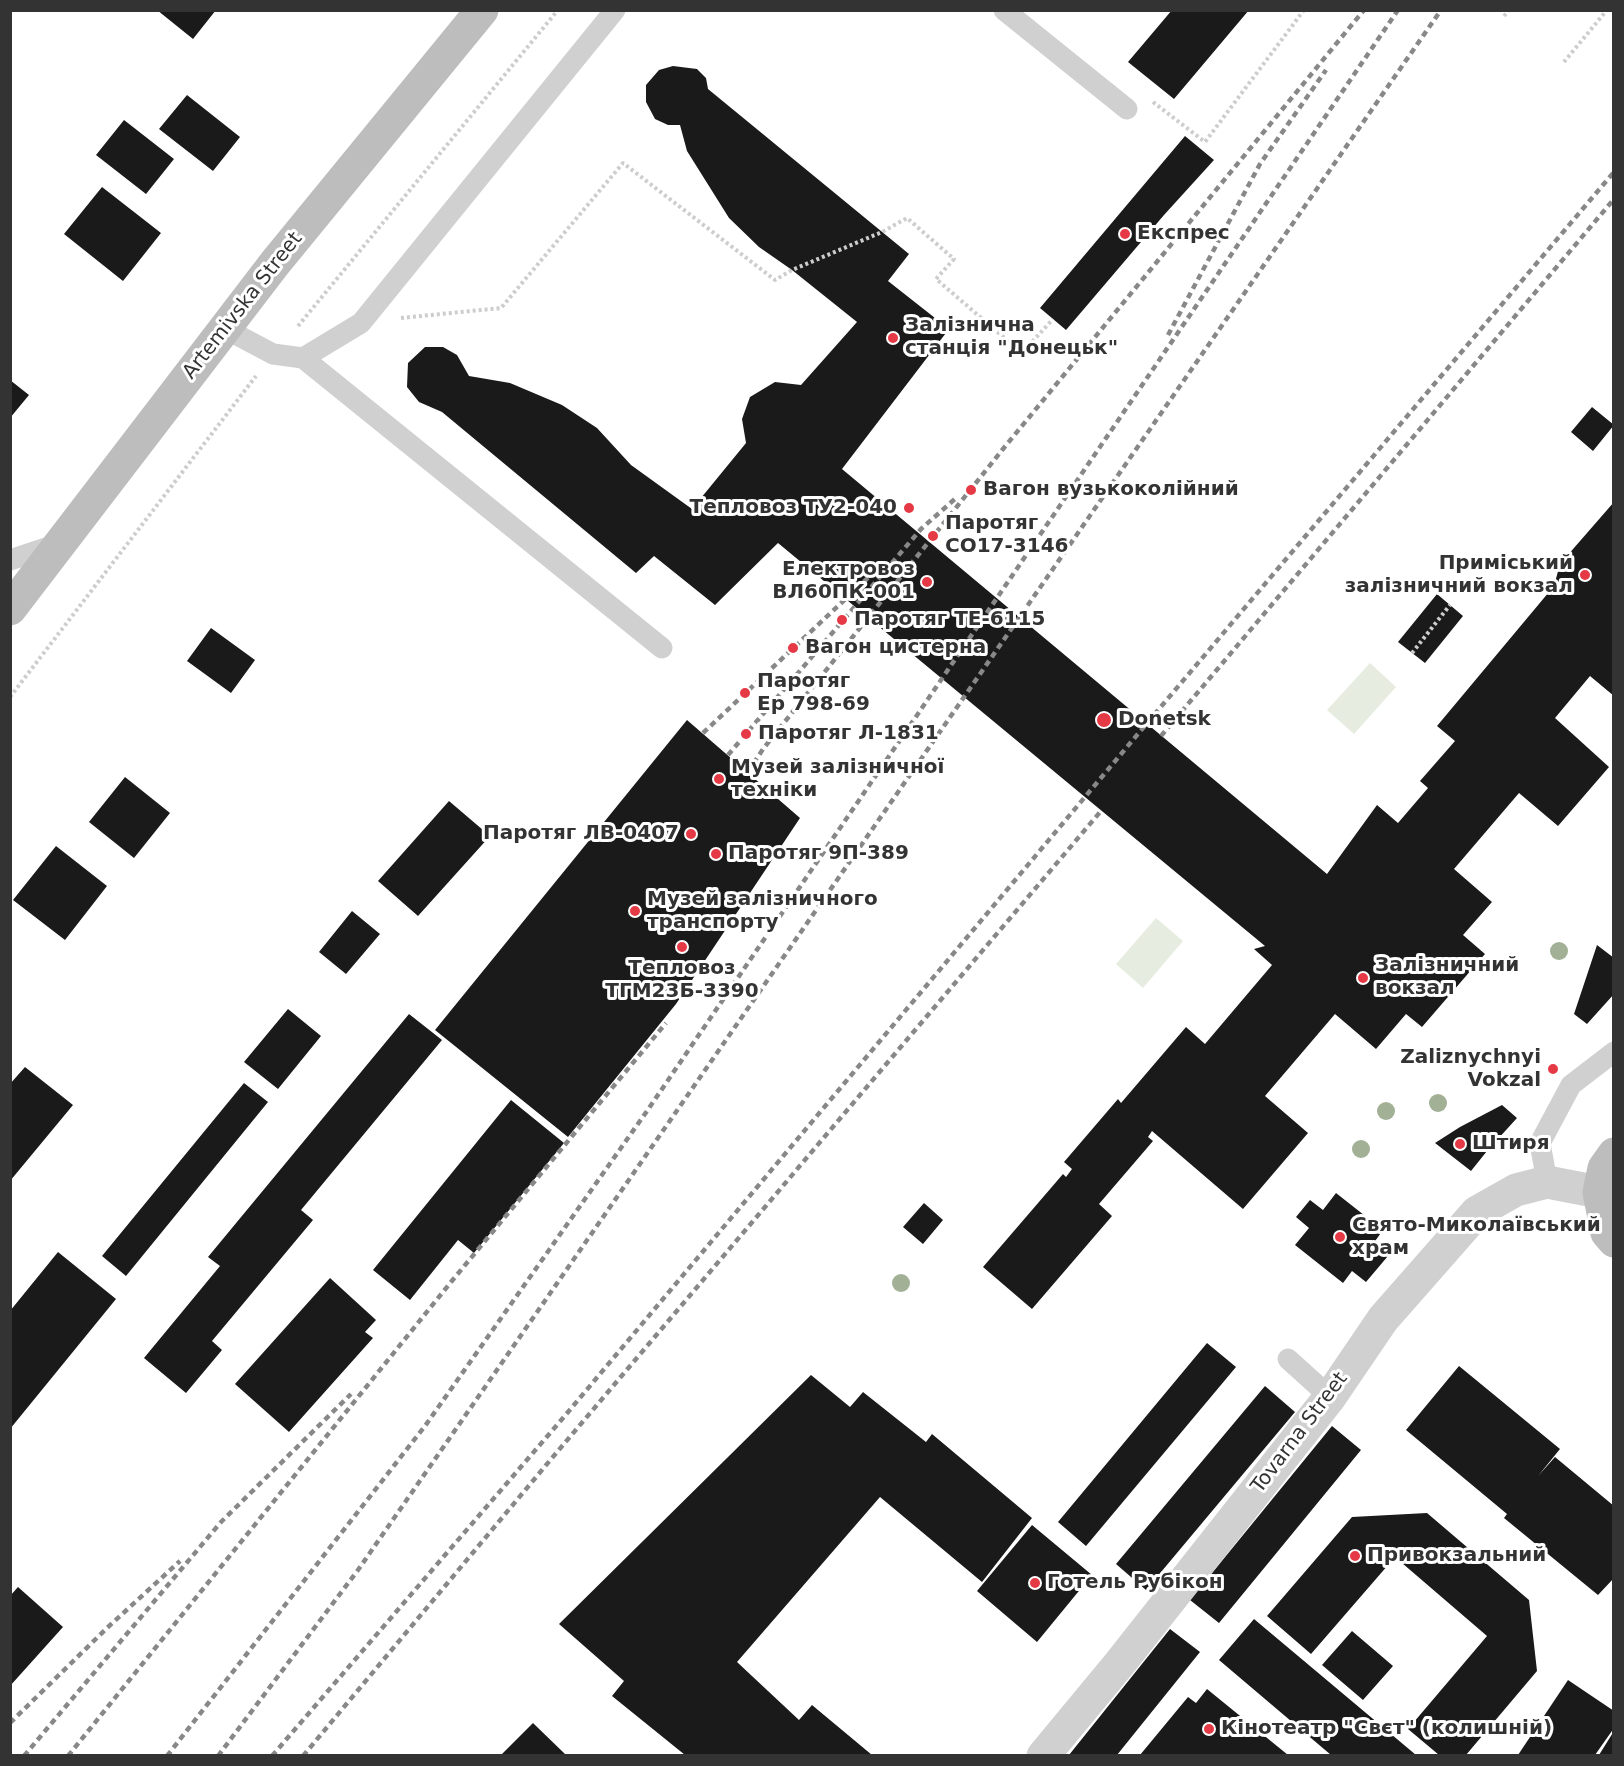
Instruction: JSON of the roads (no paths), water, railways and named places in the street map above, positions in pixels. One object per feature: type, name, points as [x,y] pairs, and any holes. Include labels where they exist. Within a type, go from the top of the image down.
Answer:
[{"type":"main road","name":"Artemivska Street","points":[[10,609],[224,328],[482,10]]},
{"type":"main road","points":[[1614,1155],[1604,1168],[1599,1192],[1606,1233],[1614,1241]]},
{"type":"street","name":"Tovarna Street","points":[[1043,1755],[1120,1663],[1330,1397],[1383,1319],[1477,1212],[1516,1190],[1547,1182],[1599,1192]]},
{"type":"lane","points":[[303,358],[361,323],[615,10]]},
{"type":"lane","points":[[1004,10],[1127,109]]},
{"type":"lane","points":[[224,328],[273,354],[303,358],[662,648]]},
{"type":"lane","points":[[10,560],[58,544]]},
{"type":"lane","points":[[1547,1182],[1540,1143],[1571,1086],[1614,1052]]},
{"type":"lane","points":[[1288,1359],[1330,1397]]},
{"type":"railway","points":[[748,772],[763,749],[1003,449],[1364,10]]},
{"type":"railway","points":[[167,1756],[425,1426],[647,1111],[1398,10]]},
{"type":"railway","points":[[218,1756],[358,1570],[1441,10]]},
{"type":"railway","points":[[1168,335],[1260,164],[1326,70]]},
{"type":"railway","points":[[272,1756],[563,1418],[1614,172]]},
{"type":"railway","points":[[1161,736],[1614,199]]},
{"type":"railway","points":[[728,755],[921,529],[956,498]]},
{"type":"railway","points":[[703,733],[872,574]]},
{"type":"railway","points":[[303,1756],[552,1458],[1101,811]]},
{"type":"railway","points":[[68,1756],[451,1282],[666,1023]]},
{"type":"railway","points":[[24,1756],[221,1522],[351,1394]]},
{"type":"railway","points":[[10,1723],[107,1628],[180,1561]]},
{"type":"place","name":"Експрес","points":[[1125,234]]},
{"type":"place","name":"Залізнична станція \"Донецьк\"","points":[[893,338]]},
{"type":"place","name":"Вагон вузькоколійний","points":[[971,490]]},
{"type":"place","name":"Тепловоз ТУ2-040","points":[[909,508]]},
{"type":"place","name":"Паротяг СО17-3146","points":[[933,536]]},
{"type":"place","name":"Приміський залізничний вокзал","points":[[1585,575]]},
{"type":"place","name":"Електровоз ВЛ60ПК-001","points":[[927,582]]},
{"type":"place","name":"Паротяг ТЕ-6115","points":[[842,620]]},
{"type":"place","name":"Вагон цистерна","points":[[793,648]]},
{"type":"place","name":"Паротяг Ер 798-69","points":[[745,693]]},
{"type":"place","name":"Donetsk","points":[[1104,720]]},
{"type":"place","name":"Паротяг Л-1831","points":[[746,734]]},
{"type":"place","name":"Музей залізничної техніки","points":[[719,779]]},
{"type":"place","name":"Паротяг ЛВ-0407","points":[[691,834]]},
{"type":"place","name":"Паротяг 9П-389","points":[[716,854]]},
{"type":"place","name":"Музей залізничного транспорту","points":[[635,911]]},
{"type":"place","name":"Тепловоз ТГМ23Б-3390","points":[[682,947]]},
{"type":"place","name":"Залізничний вокзал","points":[[1363,978]]},
{"type":"place","name":"Zaliznychnyi Vokzal","points":[[1553,1069]]},
{"type":"place","name":"Штиря","points":[[1460,1144]]},
{"type":"place","name":"Свято-Миколаївський храм","points":[[1340,1237]]},
{"type":"place","name":"Привокзальний","points":[[1355,1556]]},
{"type":"place","name":"Готель Рубікон","points":[[1035,1583]]},
{"type":"place","name":"Кінотеатр \"Свєт\" (колишній)","points":[[1209,1729]]}]
